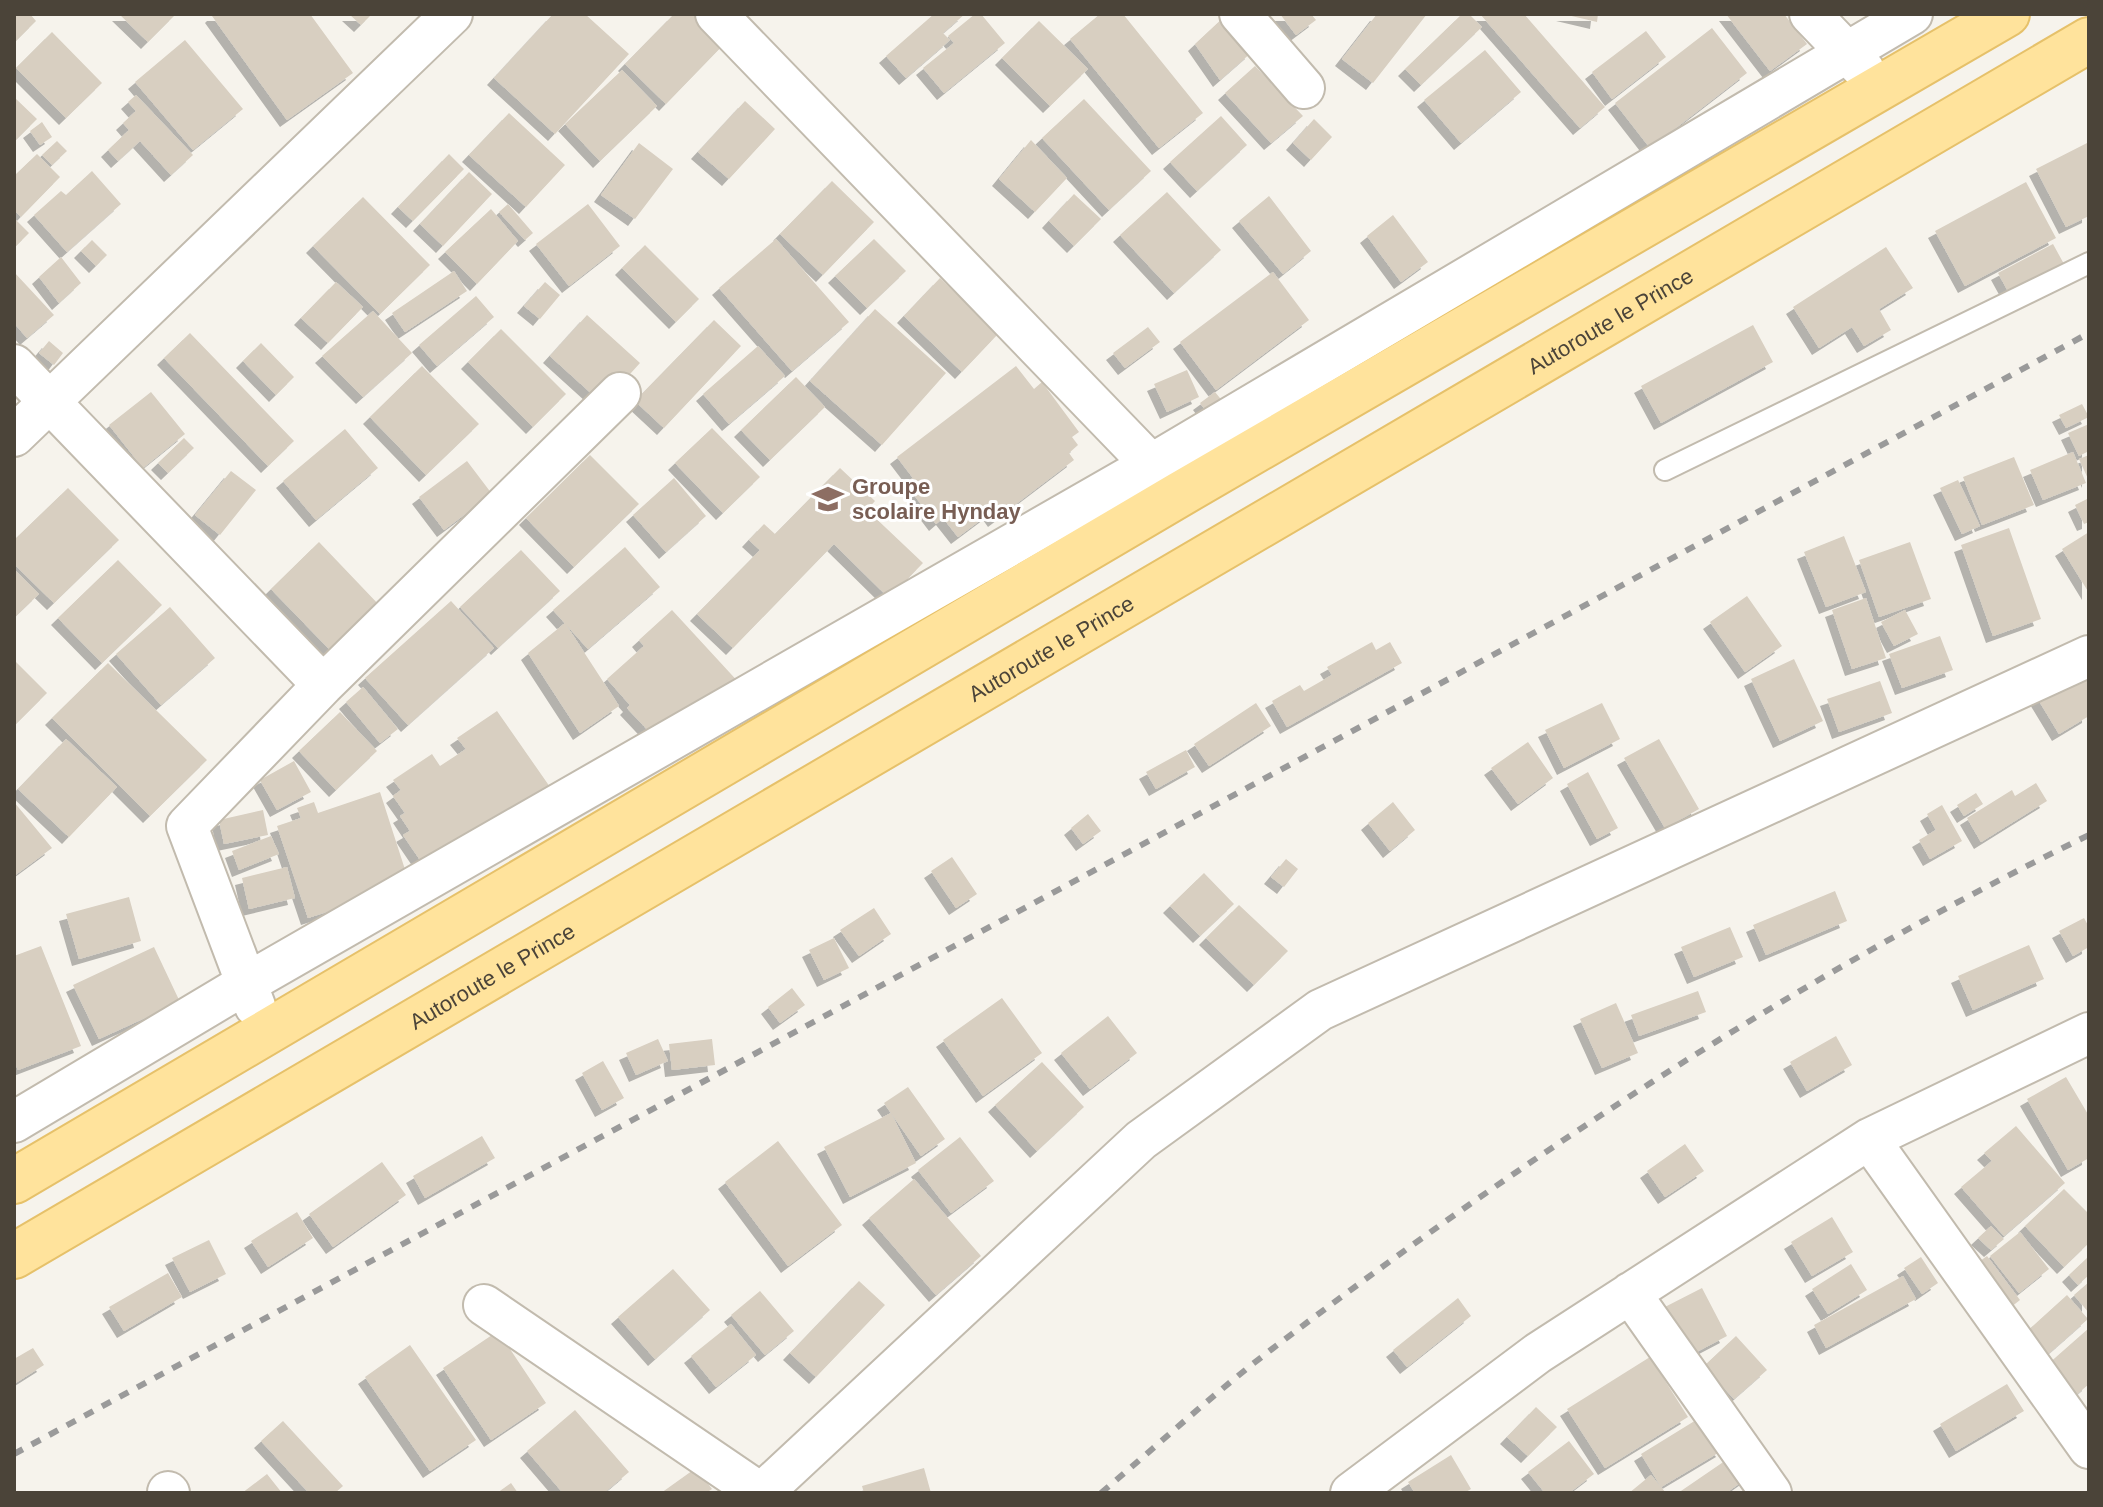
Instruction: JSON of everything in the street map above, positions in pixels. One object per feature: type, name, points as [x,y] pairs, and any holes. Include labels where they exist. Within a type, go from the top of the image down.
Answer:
[{"type":"main road","points":[[14,1181],[266,1033],[1166,479],[1880,88],[2007,14]]},
{"type":"main road","name":"Autoroute le Prince","points":[[14,1256],[2089,40]]},
{"type":"street","points":[[14,436],[452,14]]},
{"type":"street","points":[[716,14],[1166,479]]},
{"type":"street","points":[[1240,14],[1304,88]]},
{"type":"street","points":[[1810,14],[1880,88]]},
{"type":"street","points":[[14,1122],[247,983],[1166,479],[1846,51],[1912,14]]},
{"type":"street","points":[[14,365],[323,685]]},
{"type":"street","points":[[266,1033],[187,826],[323,685],[620,393]]},
{"type":"street","points":[[484,1305],[761,1493],[1141,1140],[1320,1010],[2089,656]]},
{"type":"street","points":[[1370,1487],[1538,1353],[1869,1139],[2089,1033]]},
{"type":"street","points":[[1869,1139],[2089,1448]]},
{"type":"street","points":[[1630,1293],[1771,1493]]},
{"type":"lane","points":[[1665,470],[2089,263]]},
{"type":"building","points":[[14,14],[30,14],[36,21],[14,43]]},
{"type":"building","points":[[119,14],[176,14],[148,42]]},
{"type":"building","points":[[310,14],[353,73],[287,120],[212,16]]},
{"type":"building","points":[[349,14],[372,14],[361,25]]},
{"type":"building","points":[[553,14],[585,14],[629,54],[555,134],[494,78]]},
{"type":"building","points":[[674,14],[701,14],[728,40],[666,104],[625,64]]},
{"type":"building","points":[[934,14],[965,14],[943,33],[950,40],[906,78],[886,56]]},
{"type":"building","points":[[975,14],[981,14],[1005,43],[944,93],[923,68],[954,43],[948,36]]},
{"type":"building","points":[[1100,14],[1123,14],[1203,113],[1159,148],[1070,39]]},
{"type":"building","points":[[1280,14],[1311,14],[1316,20],[1296,35]]},
{"type":"building","points":[[1377,14],[1427,14],[1373,83],[1342,59]]},
{"type":"building","points":[[1462,14],[1469,14],[1482,27],[1421,85],[1405,69]]},
{"type":"building","points":[[1480,14],[1524,14],[1605,107],[1580,128]]},
{"type":"building","points":[[1563,14],[1598,14],[1597,22]]},
{"type":"building","points":[[1726,14],[1784,14],[1807,44],[1770,71]]},
{"type":"building","points":[[1225,16],[1252,52],[1220,80],[1195,44]]},
{"type":"building","points":[[1039,21],[1088,69],[1050,106],[1002,58]]},
{"type":"building","points":[[1712,28],[1747,73],[1650,148],[1615,103]]},
{"type":"building","points":[[1646,31],[1666,57],[1612,99],[1592,72]]},
{"type":"building","points":[[52,32],[102,83],[66,118],[16,68]]},
{"type":"building","points":[[185,40],[243,109],[193,150],[135,82]]},
{"type":"building","points":[[1485,50],[1521,92],[1461,143],[1424,100]]},
{"type":"building","points":[[1255,66],[1303,116],[1271,143],[1225,93]]},
{"type":"building","points":[[622,70],[657,106],[600,161],[565,124]]},
{"type":"building","points":[[136,95],[193,155],[171,175],[140,141],[118,161],[108,150],[129,130],[123,123],[136,111],[128,102]]},
{"type":"building","points":[[14,97],[37,119],[14,142]]},
{"type":"building","points":[[1084,99],[1151,171],[1109,210],[1042,138]]},
{"type":"building","points":[[745,101],[775,129],[729,179],[698,152]]},
{"type":"building","points":[[509,113],[565,165],[526,207],[469,155]]},
{"type":"building","points":[[1221,116],[1247,145],[1197,191],[1170,162]]},
{"type":"building","points":[[1314,119],[1332,137],[1311,160],[1293,143]]},
{"type":"building","points":[[42,122],[52,137],[40,145],[30,131]]},
{"type":"building","points":[[1031,140],[1067,178],[1035,212],[999,179]]},
{"type":"building","points":[[57,141],[67,151],[52,165],[42,155]]},
{"type":"building","points":[[2089,142],[2089,216],[2066,227],[2036,169]]},
{"type":"building","points":[[639,143],[673,169],[635,219],[601,195]]},
{"type":"building","points":[[37,154],[60,177],[21,217],[14,210],[14,176]]},
{"type":"building","points":[[449,154],[464,169],[413,221],[398,207]]},
{"type":"building","points":[[92,171],[121,204],[67,252],[34,215],[61,191],[66,195]]},
{"type":"building","points":[[469,172],[492,194],[443,246],[420,224]]},
{"type":"building","points":[[832,181],[874,222],[823,275],[780,234]]},
{"type":"building","points":[[2026,182],[2056,238],[1965,286],[1935,231]]},
{"type":"building","points":[[1167,192],[1221,250],[1174,293],[1120,235]]},
{"type":"building","points":[[1074,194],[1101,219],[1074,246],[1049,221]]},
{"type":"building","points":[[1269,196],[1311,251],[1283,274],[1239,221]]},
{"type":"building","points":[[363,197],[430,265],[380,314],[313,246]]},
{"type":"building","points":[[508,204],[533,233],[525,240],[499,212]]},
{"type":"building","points":[[588,204],[620,246],[569,286],[536,244]]},
{"type":"building","points":[[491,209],[518,241],[477,284],[445,252]]},
{"type":"building","points":[[1393,215],[1428,262],[1401,282],[1367,236]]},
{"type":"building","points":[[14,218],[29,233],[14,248]]},
{"type":"building","points":[[776,239],[849,322],[792,371],[719,288]]},
{"type":"building","points":[[874,239],[906,271],[867,308],[835,276]]},
{"type":"building","points":[[92,240],[107,255],[96,266],[81,251]]},
{"type":"building","points":[[2053,244],[2064,264],[2009,293],[1998,273]]},
{"type":"building","points":[[645,245],[699,299],[676,322],[622,268]]},
{"type":"building","points":[[1886,247],[1913,288],[1879,309],[1891,330],[1864,346],[1852,327],[1819,348],[1793,307]]},
{"type":"building","points":[[61,257],[81,283],[59,303],[39,277]]},
{"type":"building","points":[[454,271],[467,291],[405,332],[392,313]]},
{"type":"building","points":[[14,272],[54,315],[27,338],[14,323]]},
{"type":"building","points":[[1273,272],[1309,320],[1216,390],[1180,342]]},
{"type":"building","points":[[940,278],[998,334],[962,372],[904,316]]},
{"type":"building","points":[[336,282],[363,307],[328,343],[301,318]]},
{"type":"building","points":[[545,282],[560,295],[540,319],[524,306]]},
{"type":"building","points":[[476,296],[494,317],[437,366],[419,345]]},
{"type":"building","points":[[875,309],[946,373],[882,445],[810,381]]},
{"type":"building","points":[[373,311],[412,353],[363,397],[322,356]]},
{"type":"building","points":[[587,315],[640,363],[603,404],[550,356]]},
{"type":"building","points":[[714,320],[741,346],[664,428],[635,401]]},
{"type":"building","points":[[1753,325],[1773,362],[1661,423],[1641,386]]},
{"type":"building","points":[[1148,327],[1160,342],[1125,368],[1113,353]]},
{"type":"building","points":[[501,329],[566,394],[533,427],[468,362]]},
{"type":"building","points":[[190,333],[294,441],[268,466],[164,358]]},
{"type":"building","points":[[49,341],[63,353],[54,365],[39,353]]},
{"type":"building","points":[[261,343],[294,377],[276,395],[243,361]]},
{"type":"building","points":[[758,346],[785,376],[729,424],[703,394]]},
{"type":"building","points":[[422,366],[479,424],[426,475],[370,417]]},
{"type":"building","points":[[1016,366],[1034,389],[1042,382],[1079,432],[1072,437],[1078,445],[1069,453],[1074,460],[995,520],[990,513],[958,537],[943,518],[936,524],[905,483],[913,478],[897,457]]},
{"type":"building","points":[[1187,370],[1199,397],[1167,412],[1154,384]]},
{"type":"building","points":[[796,377],[825,407],[770,460],[741,430]]},
{"type":"building","points":[[151,392],[185,434],[143,468],[109,425]]},
{"type":"building","points":[[1215,392],[1224,403],[1209,415],[1200,403]]},
{"type":"building","points":[[2082,404],[2089,417],[2066,428],[2059,415]]},
{"type":"building","points":[[2089,424],[2089,451],[2079,456],[2068,433]]},
{"type":"building","points":[[712,428],[760,477],[723,513],[675,463]]},
{"type":"building","points":[[345,429],[378,468],[316,520],[283,481]]},
{"type":"building","points":[[184,438],[194,448],[168,473],[158,463]]},
{"type":"building","points":[[2073,452],[2086,483],[2043,500],[2030,470]]},
{"type":"building","points":[[590,455],[639,504],[574,567],[526,518]]},
{"type":"building","points":[[2089,455],[2089,481],[2079,459]]},
{"type":"building","points":[[2014,457],[2034,505],[1982,525],[1963,477]]},
{"type":"building","points":[[467,461],[492,494],[444,530],[419,497]]},
{"type":"building","points":[[840,468],[875,501],[867,510],[923,563],[889,598],[834,544],[733,648],[697,614],[760,550],[749,540],[764,524],[775,534]]},
{"type":"building","points":[[231,471],[256,490],[220,535],[195,515]]},
{"type":"building","points":[[674,478],[706,516],[666,552],[633,515]]},
{"type":"building","points":[[1958,480],[1980,526],[1962,534],[1940,488]]},
{"type":"building","points":[[68,488],[119,540],[54,603],[14,564],[14,540]]},
{"type":"building","points":[[2089,498],[2089,522],[2084,524],[2075,505]]},
{"type":"building","points":[[2009,528],[2041,619],[1993,636],[1961,545]]},
{"type":"building","points":[[2089,532],[2089,593],[2062,549]]},
{"type":"building","points":[[1844,536],[1866,592],[1826,607],[1804,552]]},
{"type":"building","points":[[319,542],[381,607],[333,653],[271,589]]},
{"type":"building","points":[[1910,542],[1931,599],[1879,617],[1859,560]]},
{"type":"building","points":[[625,547],[660,587],[588,649],[553,610]]},
{"type":"building","points":[[521,550],[560,591],[498,648],[460,607]]},
{"type":"building","points":[[118,560],[162,605],[102,663],[58,618]]},
{"type":"building","points":[[14,569],[39,594],[14,618]]},
{"type":"building","points":[[1747,596],[1782,646],[1745,672],[1710,622]]},
{"type":"building","points":[[1866,598],[1886,658],[1852,669],[1832,610]]},
{"type":"building","points":[[451,601],[494,648],[408,725],[365,678]]},
{"type":"building","points":[[170,607],[215,658],[161,705],[116,654]]},
{"type":"building","points":[[672,610],[742,686],[656,739],[627,708],[630,705],[607,679],[644,646],[639,640]]},
{"type":"building","points":[[1905,610],[1918,634],[1894,646],[1881,622]]},
{"type":"building","points":[[565,623],[619,706],[580,733],[528,653]]},
{"type":"building","points":[[1940,636],[1953,670],[1902,688],[1889,654]]},
{"type":"building","points":[[1372,642],[1376,650],[1390,642],[1402,663],[1287,727],[1272,701],[1300,685],[1304,691],[1332,675],[1327,667]]},
{"type":"building","points":[[2089,657],[2089,716],[2059,734],[2033,691]]},
{"type":"building","points":[[1794,659],[1823,721],[1780,741],[1751,679]]},
{"type":"building","points":[[14,660],[47,693],[14,726]]},
{"type":"building","points":[[108,663],[207,760],[150,816],[52,718]]},
{"type":"building","points":[[1880,681],[1892,713],[1839,732],[1827,699]]},
{"type":"building","points":[[363,687],[398,729],[380,743],[346,702]]},
{"type":"building","points":[[1256,703],[1271,726],[1209,766],[1194,744]]},
{"type":"building","points":[[1602,703],[1620,739],[1564,768],[1545,730]]},
{"type":"building","points":[[497,711],[550,787],[431,860],[427,855],[420,860],[403,835],[410,831],[400,816],[405,813],[393,796],[401,790],[393,780],[432,754],[440,766],[466,749],[457,738]]},
{"type":"building","points":[[340,712],[377,751],[336,790],[299,751]]},
{"type":"building","points":[[66,739],[117,787],[69,837],[18,789]]},
{"type":"building","points":[[1659,739],[1699,809],[1665,828],[1624,758]]},
{"type":"building","points":[[1528,742],[1553,778],[1518,804],[1491,768]]},
{"type":"building","points":[[1186,750],[1195,767],[1156,789],[1146,772]]},
{"type":"building","points":[[294,761],[311,792],[277,810],[260,780]]},
{"type":"building","points":[[1588,772],[1618,828],[1597,839],[1567,784]]},
{"type":"building","points":[[2036,783],[2047,801],[1981,842],[1967,818],[2012,790],[2015,796]]},
{"type":"building","points":[[380,792],[410,885],[308,918],[277,826],[301,818],[297,808],[314,802],[318,813]]},
{"type":"building","points":[[1976,793],[1983,804],[1964,816],[1957,805]]},
{"type":"building","points":[[14,802],[52,848],[14,876]]},
{"type":"building","points":[[1393,802],[1415,830],[1390,851],[1368,823]]},
{"type":"building","points":[[1942,805],[1962,841],[1930,859],[1919,840],[1936,830],[1927,814]]},
{"type":"building","points":[[263,810],[268,835],[224,844],[219,820]]},
{"type":"building","points":[[1088,814],[1101,831],[1083,844],[1071,828]]},
{"type":"building","points":[[271,836],[279,854],[239,870],[232,851]]},
{"type":"building","points":[[952,857],[977,894],[956,908],[931,871]]},
{"type":"building","points":[[1286,859],[1298,869],[1284,887],[1271,877]]},
{"type":"building","points":[[287,867],[295,898],[249,909],[242,878]]},
{"type":"building","points":[[1204,873],[1234,904],[1200,936],[1170,906]]},
{"type":"building","points":[[1835,891],[1847,921],[1766,955],[1753,925]]},
{"type":"building","points":[[129,897],[141,941],[79,959],[66,914]]},
{"type":"building","points":[[1239,905],[1288,951],[1254,985],[1206,938]]},
{"type":"building","points":[[874,908],[891,934],[859,956],[840,930]]},
{"type":"building","points":[[2084,918],[2089,927],[2089,947],[2073,956],[2059,931]]},
{"type":"building","points":[[1730,927],[1743,957],[1694,977],[1681,947]]},
{"type":"building","points":[[834,938],[849,968],[824,980],[809,950]]},
{"type":"building","points":[[2029,945],[2044,979],[1973,1010],[1958,976]]},
{"type":"building","points":[[41,946],[81,1046],[18,1070],[14,1061],[14,956]]},
{"type":"building","points":[[154,947],[180,1002],[99,1039],[73,985]]},
{"type":"building","points":[[792,988],[805,1005],[780,1023],[768,1007]]},
{"type":"building","points":[[1698,991],[1706,1012],[1639,1036],[1631,1015]]},
{"type":"building","points":[[1002,998],[1042,1053],[983,1096],[943,1040]]},
{"type":"building","points":[[1616,1003],[1638,1053],[1602,1068],[1580,1019]]},
{"type":"building","points":[[1108,1016],[1137,1053],[1090,1089],[1061,1053]]},
{"type":"building","points":[[1836,1036],[1852,1065],[1807,1091],[1790,1062]]},
{"type":"building","points":[[658,1039],[668,1061],[636,1075],[626,1053]]},
{"type":"building","points":[[712,1039],[715,1065],[672,1070],[669,1044]]},
{"type":"building","points":[[603,1061],[624,1098],[602,1110],[582,1073]]},
{"type":"building","points":[[1042,1062],[1084,1107],[1037,1151],[995,1105]]},
{"type":"building","points":[[2066,1077],[2089,1116],[2089,1158],[2068,1170],[2027,1099]]},
{"type":"building","points":[[908,1087],[945,1139],[921,1156],[884,1103]]},
{"type":"building","points":[[891,1113],[916,1163],[850,1197],[824,1147]]},
{"type":"building","points":[[2016,1126],[2065,1183],[2004,1236],[1961,1187],[1992,1161],[1984,1153]]},
{"type":"building","points":[[482,1136],[495,1158],[425,1198],[413,1176]]},
{"type":"building","points":[[960,1137],[994,1181],[951,1213],[918,1170]]},
{"type":"building","points":[[778,1141],[842,1225],[788,1266],[725,1182]]},
{"type":"building","points":[[1685,1144],[1704,1171],[1665,1197],[1647,1171]]},
{"type":"building","points":[[382,1162],[406,1195],[333,1247],[309,1214]]},
{"type":"building","points":[[914,1179],[981,1256],[936,1295],[869,1218]]},
{"type":"building","points":[[2064,1189],[2089,1214],[2089,1243],[2064,1267],[2025,1226]]},
{"type":"building","points":[[297,1212],[313,1238],[268,1267],[251,1241]]},
{"type":"building","points":[[1832,1217],[1853,1252],[1812,1276],[1791,1242]]},
{"type":"building","points":[[1991,1226],[2004,1239],[1991,1250],[1978,1238]]},
{"type":"building","points":[[2020,1232],[2049,1269],[2019,1293],[1990,1256]]},
{"type":"building","points":[[209,1240],[226,1274],[190,1292],[172,1258]]},
{"type":"building","points":[[1987,1256],[2020,1300],[2006,1311],[1972,1267]]},
{"type":"building","points":[[1921,1257],[1938,1283],[1922,1294],[1904,1268]]},
{"type":"building","points":[[2088,1257],[2089,1275],[2078,1285],[2069,1275]]},
{"type":"building","points":[[1851,1264],[1867,1290],[1828,1314],[1812,1289]]},
{"type":"building","points":[[673,1269],[710,1310],[655,1359],[618,1317]]},
{"type":"building","points":[[168,1273],[182,1297],[124,1331],[109,1307]]},
{"type":"building","points":[[1903,1276],[1916,1299],[1826,1348],[1814,1325]]},
{"type":"building","points":[[859,1281],[885,1305],[816,1377],[790,1353]]},
{"type":"building","points":[[2089,1282],[2089,1313],[2074,1295]]},
{"type":"building","points":[[1702,1288],[1727,1336],[1687,1357],[1661,1309]]},
{"type":"building","points":[[760,1291],[794,1331],[765,1355],[731,1315]]},
{"type":"building","points":[[2067,1295],[2088,1319],[2046,1356],[2025,1333]]},
{"type":"building","points":[[1458,1298],[1471,1316],[1407,1367],[1393,1350]]},
{"type":"building","points":[[731,1324],[756,1355],[716,1387],[691,1356]]},
{"type":"building","points":[[2089,1328],[2089,1384],[2075,1396],[2047,1365]]},
{"type":"building","points":[[498,1331],[546,1403],[491,1440],[443,1368]]},
{"type":"building","points":[[1736,1336],[1767,1370],[1734,1399],[1704,1366]]},
{"type":"building","points":[[410,1345],[476,1440],[430,1471],[365,1377]]},
{"type":"building","points":[[33,1348],[44,1365],[14,1384],[14,1359]]},
{"type":"building","points":[[1650,1357],[1688,1417],[1605,1468],[1567,1409]]},
{"type":"building","points":[[2007,1384],[2024,1411],[1956,1451],[1940,1424]]},
{"type":"building","points":[[1536,1407],[1557,1427],[1528,1456],[1507,1437]]},
{"type":"building","points":[[575,1410],[629,1472],[604,1493],[563,1493],[527,1451]]},
{"type":"building","points":[[1701,1417],[1723,1450],[1661,1487],[1641,1454]]},
{"type":"building","points":[[283,1421],[343,1486],[335,1493],[309,1493],[261,1441]]},
{"type":"building","points":[[1569,1441],[1594,1474],[1569,1493],[1545,1493],[1528,1472]]},
{"type":"building","points":[[1735,1454],[1750,1476],[1726,1493],[1678,1493]]},
{"type":"building","points":[[1451,1455],[1471,1489],[1464,1493],[1415,1493],[1408,1482]]},
{"type":"building","points":[[696,1468],[712,1489],[706,1493],[661,1493]]},
{"type":"building","points":[[924,1468],[931,1493],[864,1493],[862,1486]]},
{"type":"building","points":[[267,1474],[282,1493],[242,1493]]},
{"type":"building","points":[[1651,1475],[1666,1493],[1629,1493]]},
{"type":"building","points":[[511,1483],[518,1493],[497,1493]]},
{"type":"railway","points":[[14,1454],[2089,333]]},
{"type":"railway","points":[[1101,1493],[1272,1349],[1467,1206],[1567,1138],[1771,1008],[1875,947],[2089,835]]},
{"type":"place","name":"Groupe scolaire Hynday","points":[[828,499]]}]
